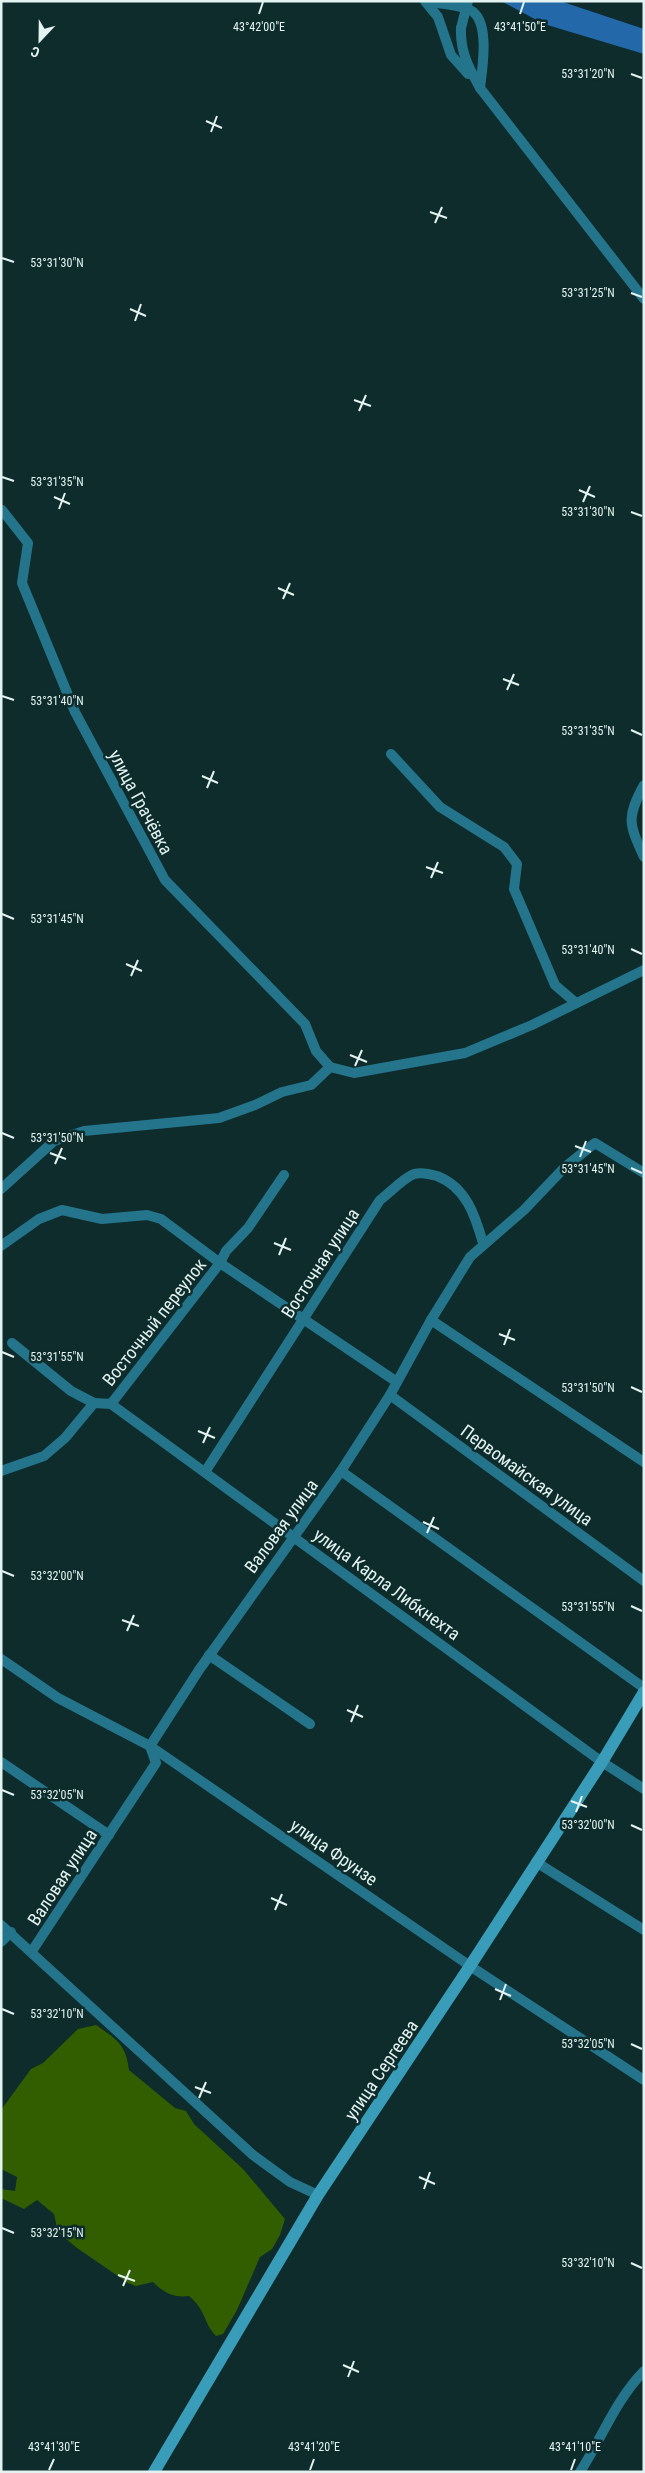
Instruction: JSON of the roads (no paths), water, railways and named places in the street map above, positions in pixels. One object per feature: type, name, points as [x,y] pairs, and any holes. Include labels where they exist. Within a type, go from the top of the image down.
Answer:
[{"type":"main road","name":"улица Сергеева","points":[[154,2472],[318,2195],[470,1966],[602,1762],[644,1690]]},
{"type":"street","points":[[468,1],[461,28],[460,44],[466,63],[480,88]]},
{"type":"street","points":[[426,2],[457,5],[473,11],[480,21],[485,52],[480,88]]},
{"type":"street","points":[[426,2],[438,18],[451,55],[480,88],[644,299]]},
{"type":"street","name":"улица Грачёвка","points":[[2,510],[28,543],[22,583],[75,712],[165,880],[305,1024],[316,1051],[330,1067]]},
{"type":"street","points":[[391,754],[440,807],[504,847],[517,864],[514,889],[517,898],[554,985],[576,1003]]},
{"type":"street","points":[[644,785],[633,804],[630,826],[644,856]]},
{"type":"street","points":[[1,1189],[54,1141],[84,1131],[219,1118],[255,1105],[282,1092],[311,1084],[330,1067],[354,1073],[465,1053],[532,1025],[644,970]]},
{"type":"street","name":"Валовая улица","points":[[32,1951],[156,1763],[150,1746],[209,1655],[341,1471],[390,1396],[431,1320],[470,1256],[524,1210],[565,1167],[595,1143],[644,1173]]},
{"type":"street","name":"Восточная улица","points":[[205,1472],[380,1200],[414,1174],[428,1173],[446,1180],[460,1189],[477,1223],[483,1243]]},
{"type":"street","name":"Восточный переулок","points":[[1,1471],[44,1456],[65,1438],[94,1403],[111,1404],[220,1263],[226,1251],[248,1228],[284,1175]]},
{"type":"street","points":[[1,1246],[39,1219],[62,1210],[102,1219],[147,1215],[162,1219],[220,1263],[397,1382]]},
{"type":"street","points":[[431,1320],[644,1462]]},
{"type":"street","points":[[12,1343],[71,1391],[94,1403]]},
{"type":"street","name":"Первомайская улица","points":[[390,1396],[644,1581]]},
{"type":"street","name":"улица Карла Либкнехта","points":[[111,1404],[602,1762],[644,1789]]},
{"type":"street","points":[[341,1471],[644,1690]]},
{"type":"street","points":[[209,1655],[310,1724]]},
{"type":"street","name":"улица Фрунзе","points":[[1,1659],[58,1698],[150,1746],[470,1966],[644,2080]]},
{"type":"street","points":[[1,1762],[109,1836]]},
{"type":"street","points":[[536,1862],[644,1930]]},
{"type":"street","points":[[1,1924],[253,2155],[290,2182],[318,2195]]},
{"type":"street","points":[[1,1942],[11,1932]]},
{"type":"street","points":[[580,2472],[600,2441],[609,2418],[630,2385],[644,2371]]},
{"type":"water","points":[[501,1],[560,1],[644,29],[644,54],[544,24]]}]
